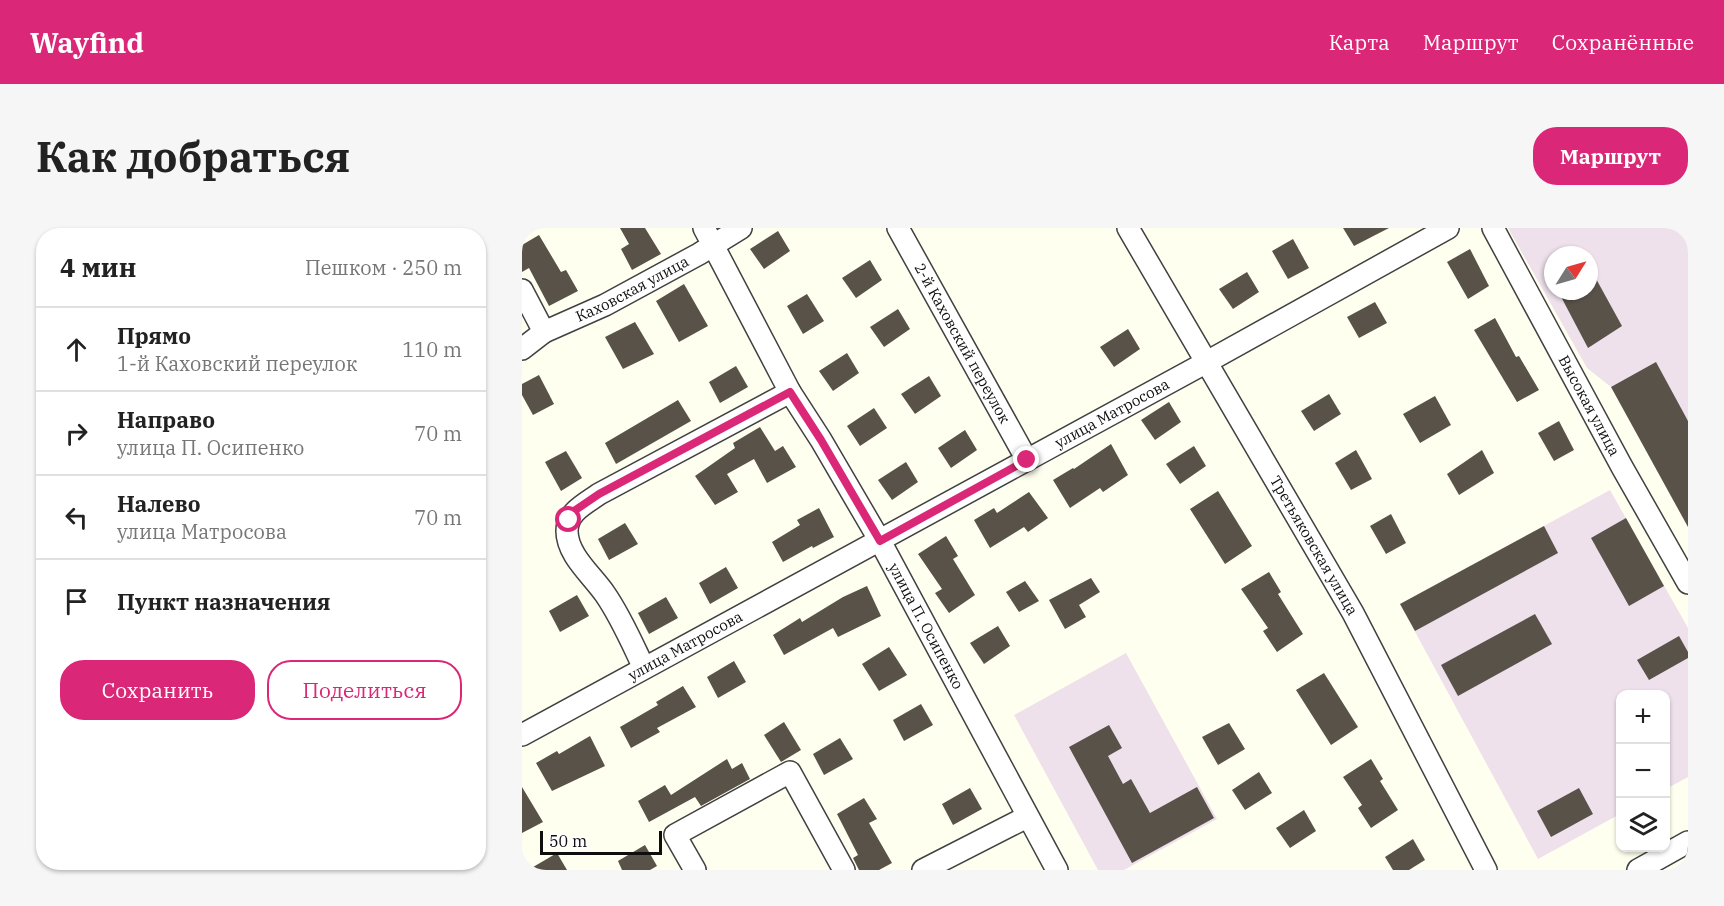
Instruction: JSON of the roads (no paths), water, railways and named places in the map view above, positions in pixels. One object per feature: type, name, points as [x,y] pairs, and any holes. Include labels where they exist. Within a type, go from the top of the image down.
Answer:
[{"type":"street","name":"Каховская улица","points":[[522,349],[544,332],[605,305],[708,236],[741,228]]},
{"type":"street","name":"2-й Каховский переулок","points":[[898,228],[1027,460]]},
{"type":"street","name":"Третьяковская улица","points":[[1128,228],[1353,613],[1486,870]]},
{"type":"street","name":"улица Матросова","points":[[522,735],[1448,228]]},
{"type":"street","name":"Высокая улица","points":[[1493,228],[1688,583]]},
{"type":"street","name":"улица П. Осипенко","points":[[708,236],[790,392],[880,541],[1057,870]]},
{"type":"street","points":[[522,290],[544,332]]},
{"type":"street","points":[[645,668],[605,594],[569,543],[567,530],[569,520],[574,511],[599,494],[790,392]]},
{"type":"street","points":[[695,870],[675,835],[790,772],[844,870]]},
{"type":"street","points":[[922,870],[1027,817]]},
{"type":"street","points":[[1638,870],[1688,842]]}]
